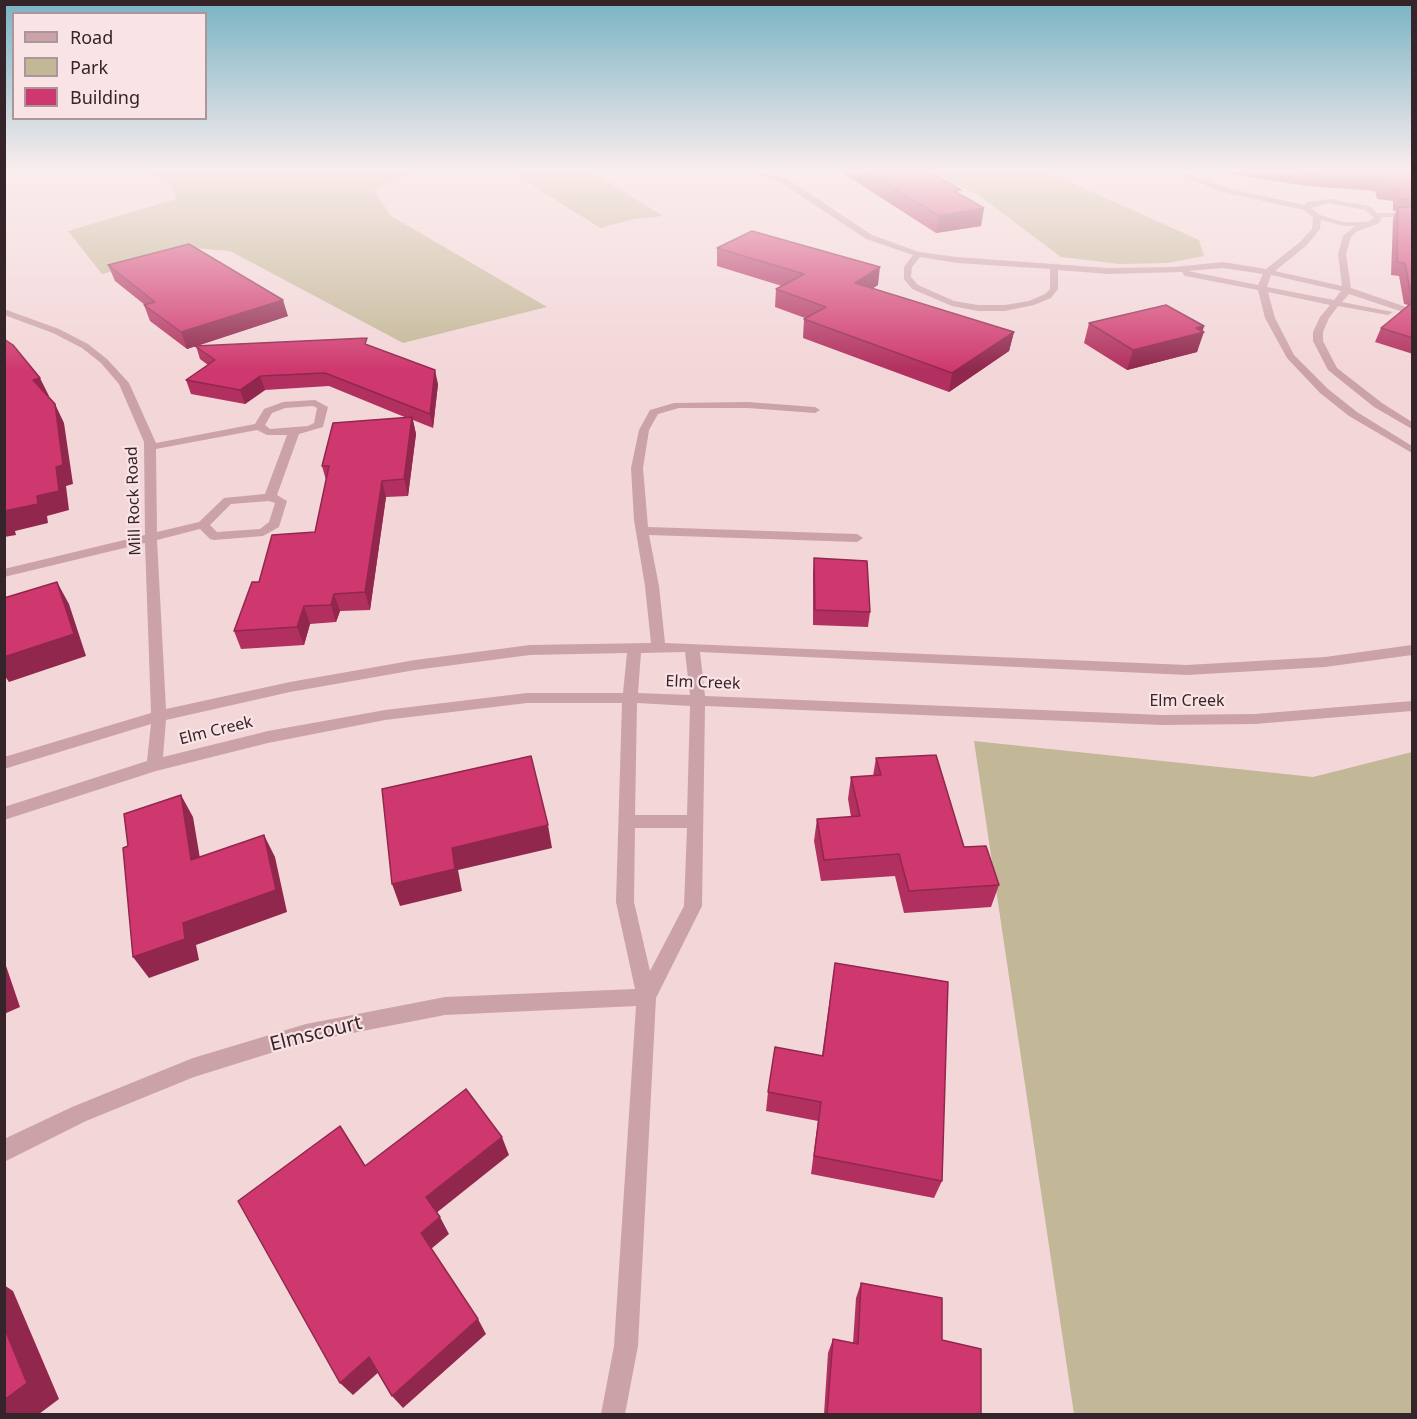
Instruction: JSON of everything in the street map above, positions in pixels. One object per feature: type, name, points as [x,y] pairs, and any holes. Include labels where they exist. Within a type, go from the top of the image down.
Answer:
[{"type":"street","points":[[873,238],[918,254],[957,260],[1108,271],[1173,270],[1223,265],[1268,272],[1347,290],[1413,314]]},
{"type":"street","points":[[1308,238],[1268,272],[1263,287],[1270,318],[1282,345],[1303,371],[1353,414],[1413,450]]},
{"type":"street","points":[[1346,238],[1342,254],[1347,290]]},
{"type":"street","points":[[918,254],[908,267],[907,277],[915,287],[952,303],[978,308],[1005,308],[1031,303],[1048,296],[1054,289],[1054,267]]},
{"type":"street","points":[[1173,270],[1335,303],[1413,314]]},
{"type":"street","points":[[1347,290],[1335,303],[1318,332],[1318,341],[1323,353],[1333,370],[1378,405],[1413,426]]},
{"type":"street","name":"Mill Rock Road","points":[[4,312],[56,331],[86,346],[104,361],[124,383],[140,415],[151,447],[151,536],[159,716],[154,765]]},
{"type":"street","points":[[151,447],[259,426],[267,432],[294,432],[310,429],[319,425],[323,407],[315,403],[283,405],[268,411],[259,426]]},
{"type":"street","points":[[658,648],[652,586],[642,531],[637,468],[644,430],[654,412],[678,405],[748,405],[815,410]]},
{"type":"street","points":[[270,497],[294,432]]},
{"type":"street","points":[[4,573],[203,525],[228,501],[270,497],[281,501],[275,524],[263,532],[214,536],[203,525]]},
{"type":"street","points":[[642,531],[857,538]]},
{"type":"street","points":[[646,997],[693,906],[698,701],[692,647]]},
{"type":"street","name":"Elm Creek","points":[[4,763],[159,716],[290,687],[415,665],[530,651],[692,647],[1186,670],[1324,662],[1413,650]]},
{"type":"street","points":[[614,1414],[626,1346],[646,997],[625,902],[630,698],[634,648]]},
{"type":"street","name":"Elm Creek","points":[[4,814],[154,765],[268,737],[385,715],[527,698],[630,698],[1162,720],[1255,719],[1413,706]]},
{"type":"street","points":[[627,822],[695,820]]},
{"type":"street","name":"Elmscourt","points":[[4,1151],[80,1114],[193,1068],[306,1033],[445,1006],[646,997]]},
{"type":"green space","points":[[74,238],[429,238],[547,307],[403,343],[230,251],[194,248],[102,274]]},
{"type":"green space","points":[[1036,238],[1195,238],[1199,240],[1204,256],[1168,263],[1120,264],[1061,257]]},
{"type":"green space","points":[[974,741],[1313,777],[1412,752],[1412,1414],[1074,1414]]},
{"type":"building","points":[[737,238],[778,238],[880,267],[855,283],[1014,332],[952,373],[804,319],[826,307],[776,289],[804,274],[717,248]]},
{"type":"building","points":[[1397,238],[1413,238],[1413,291],[1410,290],[1405,263],[1397,262]]},
{"type":"building","points":[[189,244],[283,300],[181,332],[144,305],[155,302],[108,265]]},
{"type":"building","points":[[1413,302],[1413,338],[1381,328]]},
{"type":"building","points":[[1166,305],[1204,326],[1196,328],[1204,332],[1133,350],[1089,323]]},
{"type":"building","points":[[367,338],[365,344],[435,370],[430,414],[325,373],[260,376],[240,390],[186,380],[215,360],[195,346]]},
{"type":"building","points":[[4,339],[13,345],[40,378],[33,380],[55,404],[63,465],[56,467],[59,491],[37,496],[38,504],[4,511]]},
{"type":"building","points":[[412,417],[404,479],[382,481],[365,592],[334,594],[331,605],[304,606],[297,627],[234,631],[252,582],[259,582],[272,535],[315,532],[329,466],[322,466],[333,423]]},
{"type":"building","points":[[814,558],[867,561],[870,612],[815,610]]},
{"type":"building","points":[[57,582],[74,634],[4,657],[4,598]]},
{"type":"building","points":[[936,755],[964,847],[986,846],[999,885],[909,891],[899,854],[824,860],[817,819],[860,816],[851,777],[881,775],[876,758]]},
{"type":"building","points":[[531,756],[548,825],[452,848],[455,869],[392,884],[382,789]]},
{"type":"building","points":[[181,795],[191,860],[264,835],[276,890],[183,923],[185,939],[133,957],[123,848],[128,846],[124,814]]},
{"type":"building","points":[[835,963],[948,982],[942,1181],[814,1156],[821,1102],[768,1092],[775,1047],[823,1056]]},
{"type":"building","points":[[466,1089],[502,1137],[426,1197],[440,1217],[421,1233],[478,1319],[392,1396],[369,1357],[340,1383],[238,1201],[340,1126],[365,1166]]},
{"type":"building","points":[[861,1283],[942,1298],[942,1340],[981,1349],[981,1414],[827,1414],[833,1339],[858,1344]]},
{"type":"building","points":[[4,1327],[27,1383],[4,1400]]}]
